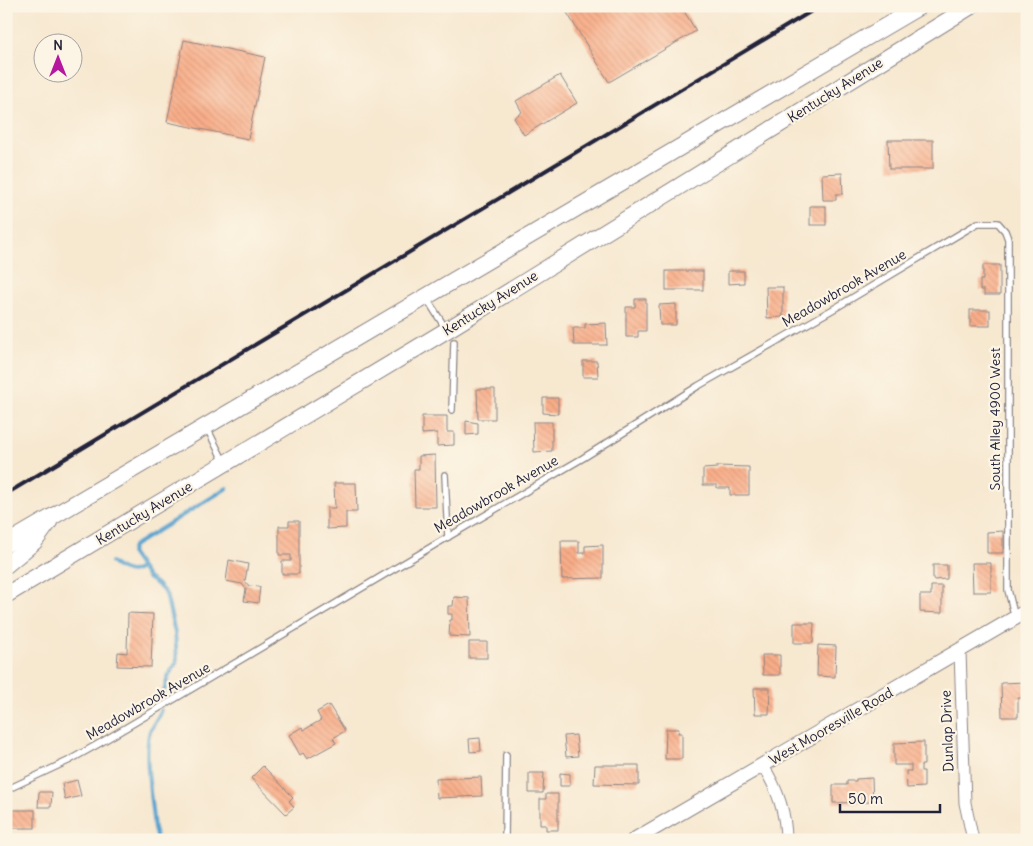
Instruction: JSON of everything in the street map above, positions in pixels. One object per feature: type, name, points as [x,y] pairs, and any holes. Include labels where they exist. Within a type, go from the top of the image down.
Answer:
[{"type":"main road","name":"Kentucky Avenue","points":[[6,544],[920,6]]},
{"type":"main road","name":"Kentucky Avenue","points":[[6,595],[225,464],[450,336],[971,6]]},
{"type":"main road","points":[[6,564],[35,541],[53,516]]},
{"type":"street","name":"West Mooresville Road","points":[[634,840],[1021,614]]},
{"type":"street","name":"Dunlap Drive","points":[[960,651],[965,803],[973,840]]},
{"type":"street","points":[[762,766],[779,799],[786,829],[786,840]]},
{"type":"lane","name":"Meadowbrook Avenue","points":[[6,790],[100,743],[583,458],[698,386],[838,307],[978,223],[998,223]]},
{"type":"lane","name":"South Alley 4900 West","points":[[998,223],[1005,231],[1008,239],[1008,590],[1010,603],[1021,614]]},
{"type":"lane","points":[[426,297],[450,336],[452,410]]},
{"type":"lane","points":[[206,426],[225,464]]},
{"type":"lane","points":[[445,475],[448,537]]},
{"type":"lane","points":[[506,756],[506,840]]},
{"type":"building","points":[[563,6],[681,6],[696,31],[609,82]]},
{"type":"building","points":[[184,40],[265,57],[248,139],[167,122]]},
{"type":"building","points":[[560,75],[577,103],[524,135],[514,118],[522,112],[516,101]]},
{"type":"building","points":[[888,140],[933,140],[933,169],[889,169]]},
{"type":"building","points":[[842,173],[843,194],[836,194],[836,200],[823,200],[822,174]]},
{"type":"building","points":[[810,206],[826,206],[826,225],[810,225]]},
{"type":"building","points":[[983,265],[1000,265],[1000,295],[984,295],[984,290],[980,290],[980,280],[983,280]]},
{"type":"building","points":[[666,271],[703,271],[703,290],[666,290]]},
{"type":"building","points":[[728,271],[744,271],[744,283],[728,284]]},
{"type":"building","points":[[766,287],[783,287],[783,317],[767,318]]},
{"type":"building","points":[[635,299],[646,299],[646,331],[638,331],[638,337],[626,337],[626,307],[635,307]]},
{"type":"building","points":[[676,304],[676,325],[660,325],[659,305]]},
{"type":"building","points":[[970,310],[990,310],[990,326],[970,326]]},
{"type":"building","points":[[606,323],[607,345],[574,345],[573,328],[585,328],[585,324]]},
{"type":"building","points":[[583,361],[597,361],[598,377],[583,377]]},
{"type":"building","points":[[477,389],[495,389],[495,419],[478,419]]},
{"type":"building","points":[[543,398],[558,398],[558,414],[543,413]]},
{"type":"building","points":[[422,416],[447,416],[447,432],[454,432],[454,445],[437,446],[437,433],[422,434]]},
{"type":"building","points":[[466,421],[478,423],[478,434],[466,435]]},
{"type":"building","points":[[533,422],[552,422],[552,451],[534,452]]},
{"type":"building","points":[[435,455],[436,507],[415,507],[414,469],[419,469],[419,456]]},
{"type":"building","points":[[717,466],[749,467],[749,495],[730,495],[730,488],[717,488],[717,485],[703,485],[703,469],[717,468]]},
{"type":"building","points":[[334,483],[356,483],[357,512],[346,512],[346,528],[327,529],[327,508],[335,508]]},
{"type":"building","points":[[289,521],[299,521],[299,574],[282,574],[282,561],[291,561],[291,555],[279,555],[279,526],[289,526]]},
{"type":"building","points":[[1003,531],[1003,553],[987,553],[987,532]]},
{"type":"building","points":[[561,541],[579,541],[579,553],[585,553],[585,546],[603,545],[603,578],[562,579]]},
{"type":"building","points":[[229,560],[248,564],[245,581],[249,586],[260,587],[258,603],[244,601],[246,589],[242,584],[226,581]]},
{"type":"building","points":[[972,563],[991,563],[991,592],[973,592]]},
{"type":"building","points":[[933,565],[947,565],[947,579],[933,580]]},
{"type":"building","points":[[931,586],[942,586],[942,613],[920,612],[920,595],[931,595]]},
{"type":"building","points":[[454,597],[469,598],[470,637],[449,636],[452,614],[448,614],[448,606],[453,606]]},
{"type":"building","points":[[128,613],[153,614],[151,667],[117,666],[118,652],[127,653]]},
{"type":"building","points":[[794,623],[814,623],[813,643],[794,643]]},
{"type":"building","points":[[469,642],[487,642],[487,658],[469,658]]},
{"type":"building","points":[[818,645],[836,646],[835,677],[817,676]]},
{"type":"building","points":[[762,655],[780,655],[780,675],[763,675]]},
{"type":"building","points":[[1027,682],[1027,698],[1018,698],[1018,717],[1002,717],[1001,683]]},
{"type":"building","points":[[754,688],[770,688],[769,714],[755,714]]},
{"type":"building","points":[[329,705],[345,731],[333,738],[336,743],[307,759],[303,753],[300,755],[289,735],[302,727],[304,730],[321,720],[317,712]]},
{"type":"building","points":[[666,729],[679,729],[678,733],[682,733],[682,759],[665,759]]},
{"type":"building","points":[[576,735],[578,756],[566,757],[564,736]]},
{"type":"building","points":[[480,738],[481,751],[470,752],[469,739]]},
{"type":"building","points":[[924,742],[924,765],[921,765],[921,771],[924,771],[924,787],[907,788],[906,771],[911,771],[911,765],[894,765],[894,743]]},
{"type":"building","points":[[595,765],[639,765],[639,785],[594,784]]},
{"type":"building","points":[[263,766],[293,797],[289,801],[294,807],[286,814],[251,778]]},
{"type":"building","points":[[529,773],[544,773],[543,793],[529,793]]},
{"type":"building","points":[[560,773],[570,774],[570,786],[560,786]]},
{"type":"building","points":[[481,777],[482,796],[437,798],[436,779]]},
{"type":"building","points":[[872,778],[873,802],[833,803],[833,785],[847,785],[847,781]]},
{"type":"building","points":[[77,780],[81,796],[65,800],[62,784]]},
{"type":"building","points":[[39,792],[52,792],[51,807],[38,807]]},
{"type":"building","points":[[546,794],[558,794],[558,830],[546,830],[546,825],[540,825],[540,799],[546,799]]},
{"type":"building","points":[[7,810],[35,810],[35,828],[7,828]]},
{"type":"waterway","points":[[162,699],[168,676],[177,662],[175,633],[166,594],[148,578],[131,553],[133,546],[227,488]]},
{"type":"waterway","points":[[111,562],[129,572],[140,568]]},
{"type":"waterway","points":[[157,840],[154,829],[147,752],[150,731],[161,710]]},
{"type":"railway","points":[[6,494],[820,6]]}]
